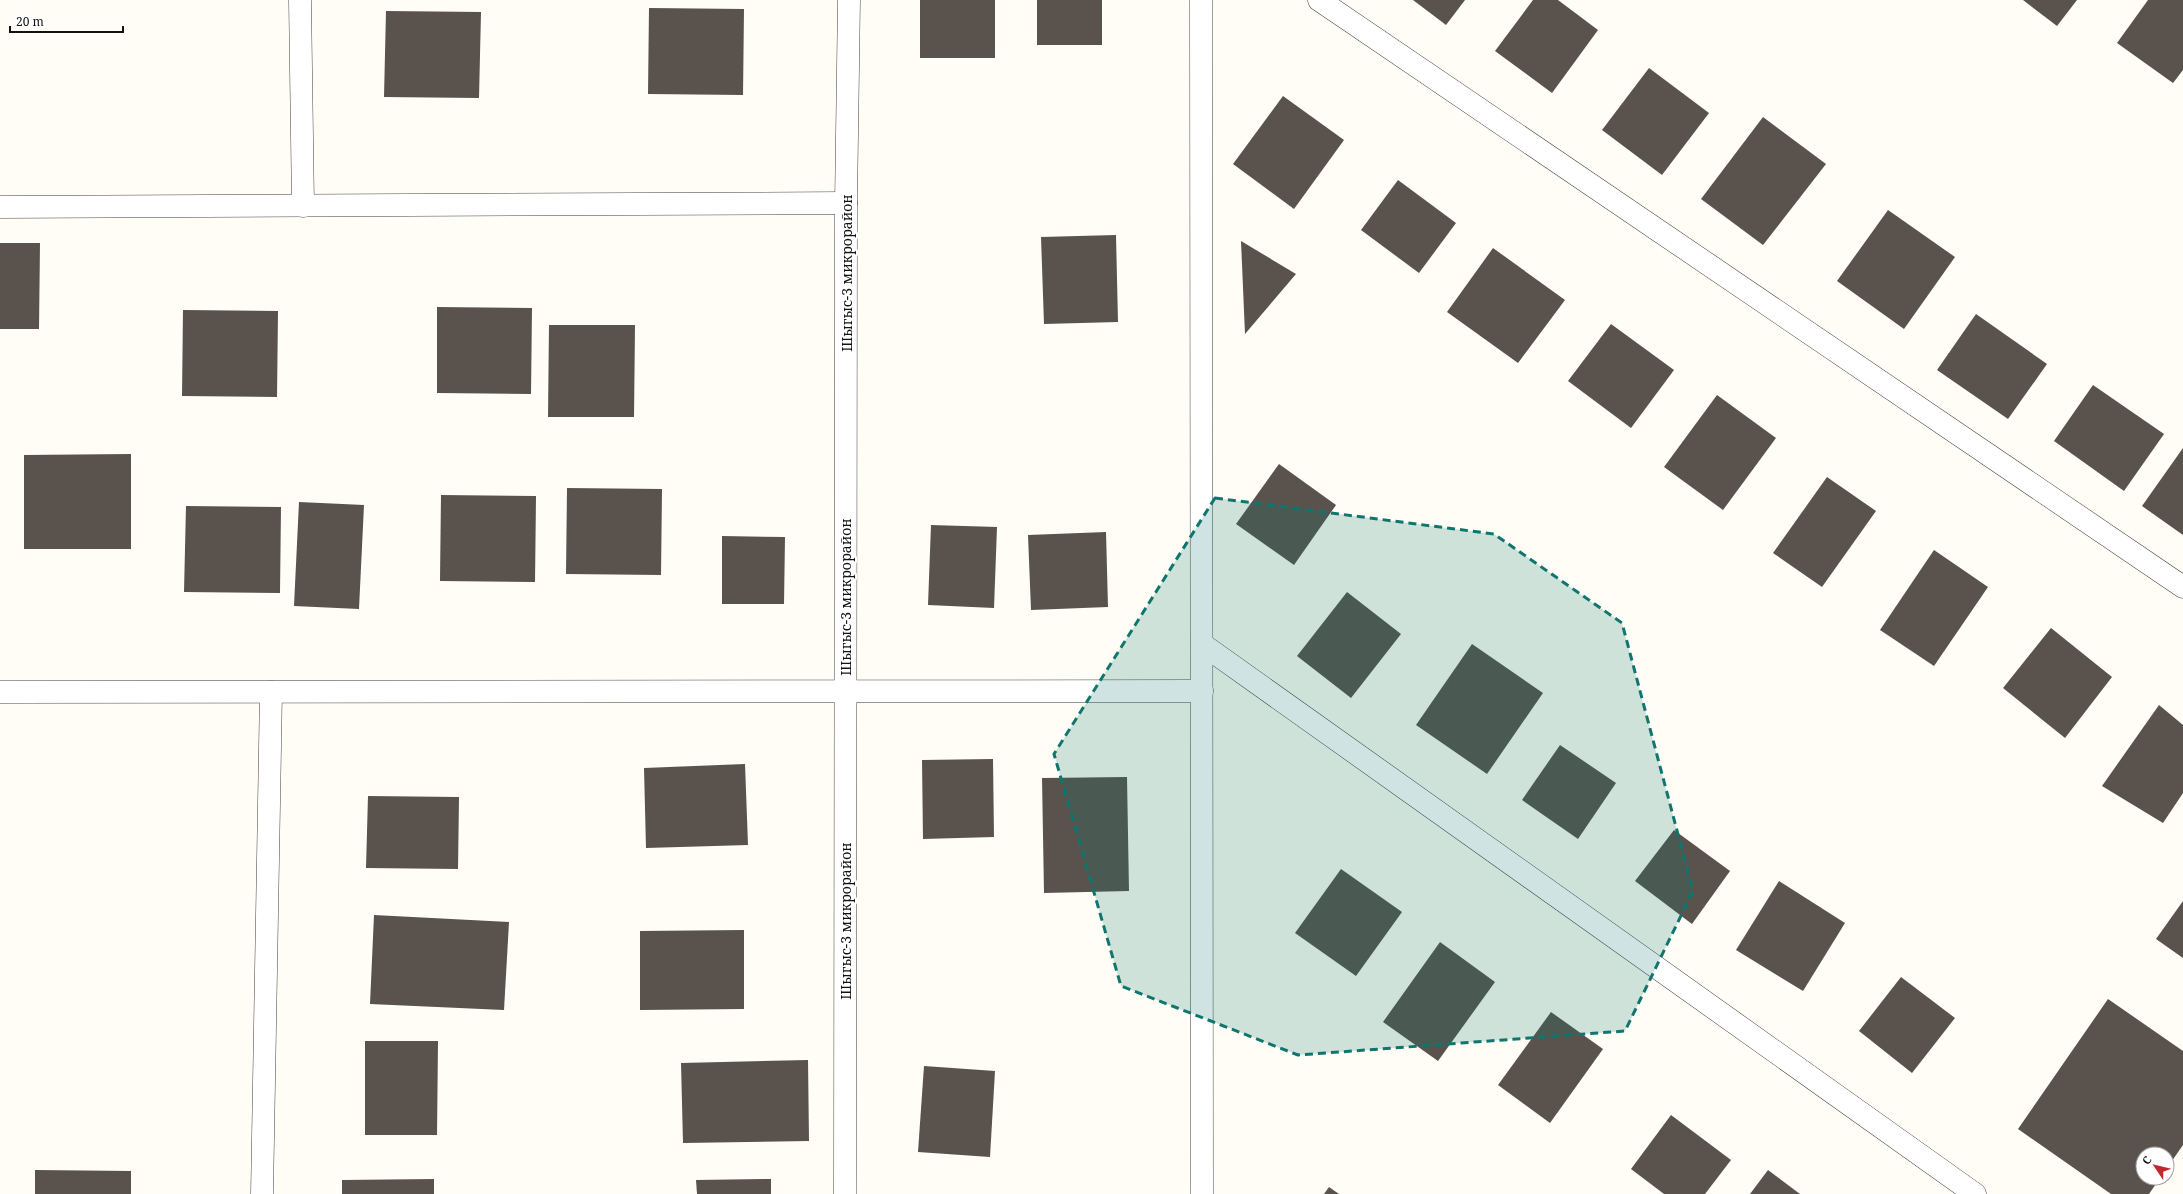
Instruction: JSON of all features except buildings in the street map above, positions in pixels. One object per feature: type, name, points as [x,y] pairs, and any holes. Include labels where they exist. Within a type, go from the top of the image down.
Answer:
[{"type":"street","points":[[300,0],[303,206]]},
{"type":"street","name":"Шыгыс-3 микрорайон","points":[[845,1194],[846,203],[850,0]]},
{"type":"street","points":[[1200,0],[1202,1194]]},
{"type":"street","points":[[1319,0],[2183,587]]},
{"type":"street","points":[[0,208],[846,203]]},
{"type":"street","points":[[1202,644],[1975,1194]]},
{"type":"street","points":[[0,692],[1202,691]]},
{"type":"street","points":[[262,1194],[271,692]]},
{"type":"highlighted area","points":[[1215,498],[1494,534],[1622,623],[1693,891],[1625,1031],[1298,1055],[1121,986],[1054,754]]}]
